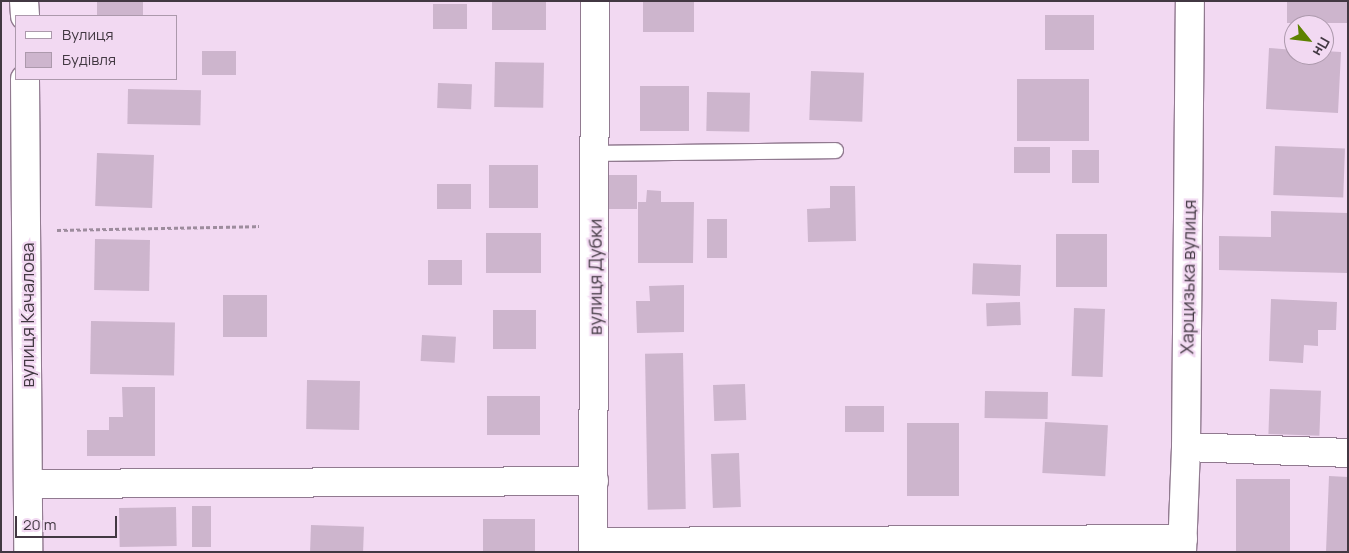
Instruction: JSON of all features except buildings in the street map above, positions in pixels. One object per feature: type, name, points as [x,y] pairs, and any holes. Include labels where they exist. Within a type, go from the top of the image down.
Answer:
[{"type":"street","points":[[24,1],[24,15]]},
{"type":"street","name":"вулиця Дубки","points":[[593,547],[596,153],[595,1]]},
{"type":"street","name":"Харцизька вулиця","points":[[1183,545],[1186,447],[1190,1]]},
{"type":"street","name":"вулиця Качалова","points":[[25,80],[28,552]]},
{"type":"street","points":[[1186,447],[1348,453]]},
{"type":"street","points":[[28,484],[594,480]]},
{"type":"street","points":[[593,547],[1183,545]]},
{"type":"lane","points":[[596,153],[835,150]]},
{"type":"path","points":[[26,230],[258,226]]}]
